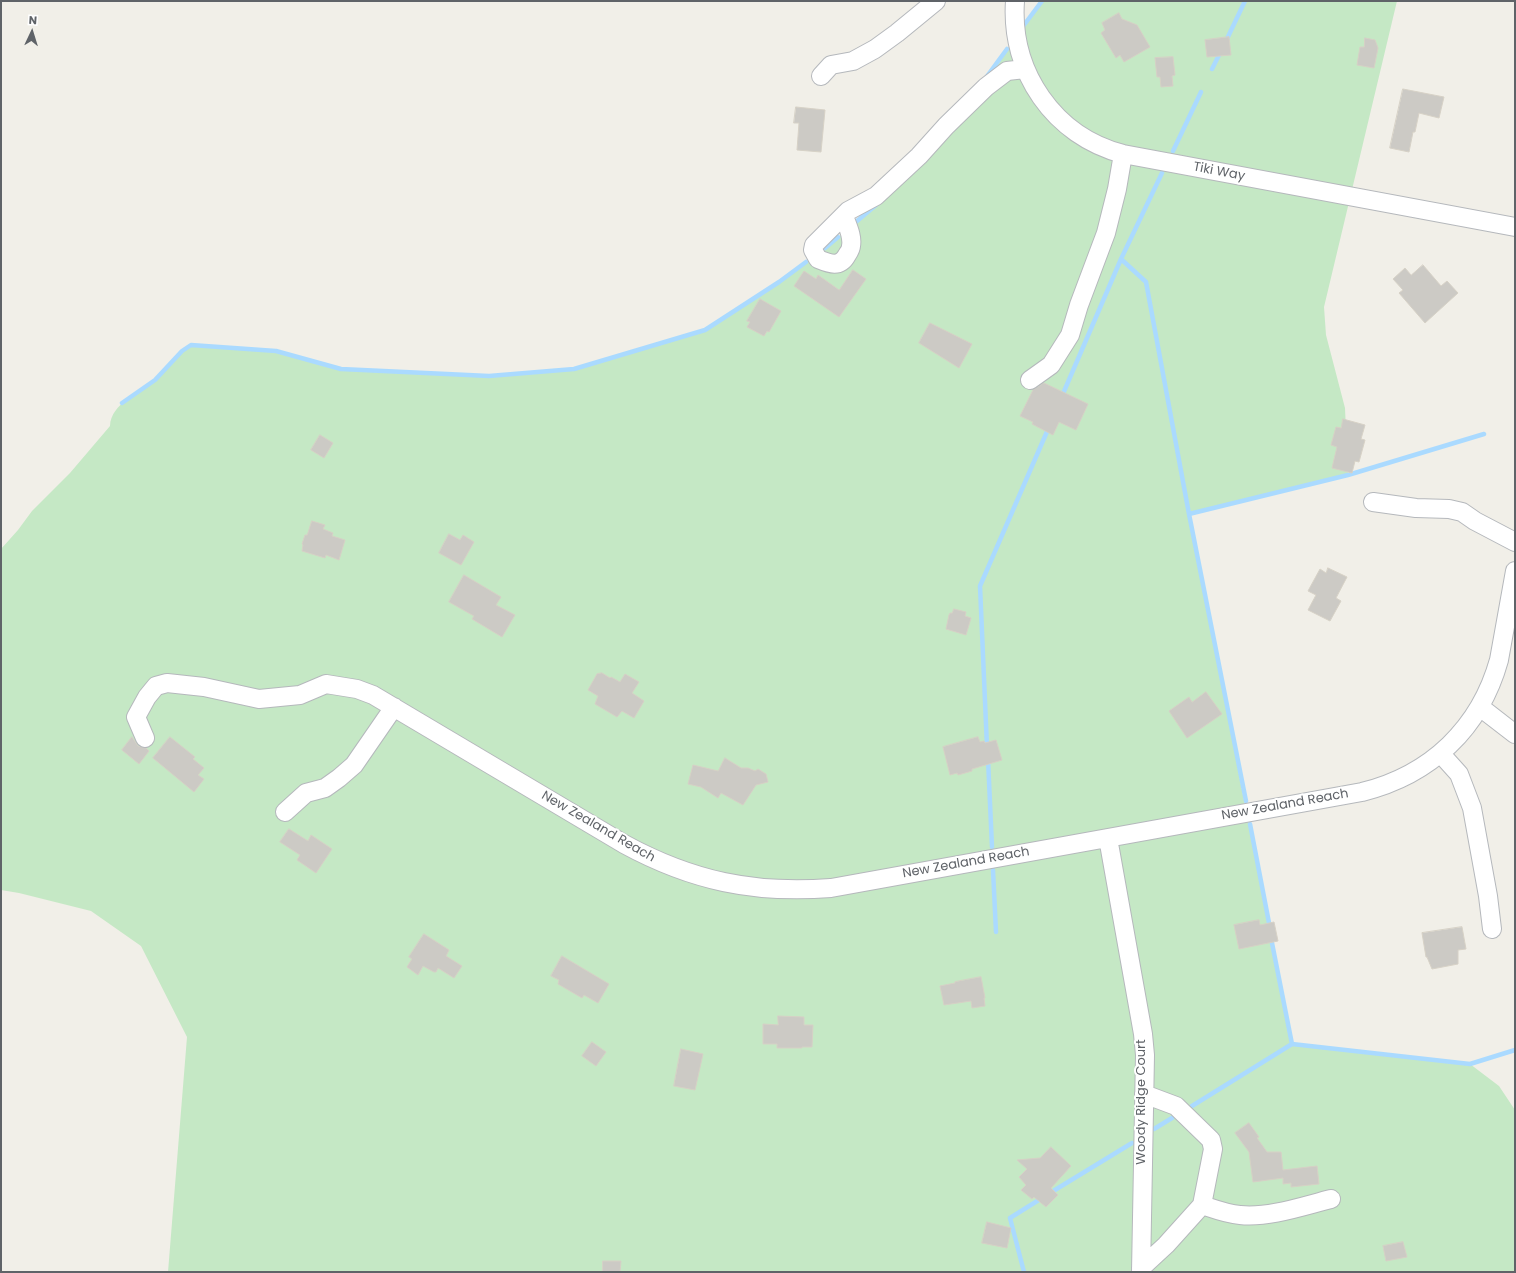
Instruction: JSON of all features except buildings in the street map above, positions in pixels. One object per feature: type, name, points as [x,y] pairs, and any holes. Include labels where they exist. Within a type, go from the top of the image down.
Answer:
[{"type":"street","points":[[820,76],[831,66],[853,61],[875,49],[897,34],[936,1]]},
{"type":"street","name":"Tiki Way","points":[[1015,1],[1015,30],[1025,69],[1031,81],[1044,103],[1070,128],[1089,141],[1123,154],[1515,226]]},
{"type":"street","points":[[844,216],[848,211],[876,196],[919,156],[946,126],[986,87],[1007,71],[1025,69]]},
{"type":"street","points":[[1030,380],[1051,365],[1070,335],[1079,305],[1106,233],[1118,189],[1123,154]]},
{"type":"street","points":[[1373,502],[1416,508],[1437,507],[1462,512],[1475,521],[1515,542]]},
{"type":"street","name":"New Zealand Reach","points":[[145,738],[136,716],[147,697],[156,686],[167,684],[204,686],[259,699],[300,695],[326,684],[357,689],[373,695],[394,707],[645,856],[679,870],[721,882],[774,890],[831,888],[1375,788],[1399,780],[1416,771],[1441,754],[1456,739],[1480,707],[1496,671],[1499,660],[1515,571]]},
{"type":"street","points":[[285,812],[306,793],[325,788],[354,765],[394,707]]},
{"type":"street","points":[[1480,707],[1515,734]]},
{"type":"street","points":[[1441,754],[1459,774],[1472,808],[1488,896],[1492,929]]},
{"type":"street","name":"Woody Ridge Court","points":[[1108,838],[1143,1034],[1145,1055],[1141,1270]]},
{"type":"street","points":[[1141,1270],[1202,1205],[1213,1149],[1211,1140],[1176,1106],[1144,1094]]},
{"type":"street","points":[[1202,1205],[1226,1212],[1252,1216],[1331,1199]]},
{"type":"green space","points":[[1042,1],[1397,1],[1324,307],[1326,335],[1345,408],[1348,475],[1189,515],[1291,1044],[1470,1064],[1499,1086],[1515,1110],[1515,1272],[168,1272],[187,1037],[141,946],[91,911],[1,890],[1,549],[32,511],[70,473],[110,426],[115,411],[127,399],[155,379],[191,345],[276,351],[340,369],[489,376],[574,369],[705,330],[779,282],[827,247],[883,199],[981,85]]},
{"type":"waterway","points":[[1024,25],[1042,1]]},
{"type":"waterway","points":[[1225,43],[1245,1]]},
{"type":"waterway","points":[[985,79],[1007,49]]},
{"type":"waterway","points":[[1212,69],[1221,51]]},
{"type":"waterway","points":[[1173,151],[1201,92]]},
{"type":"waterway","points":[[1062,396],[1121,259],[1162,173]]},
{"type":"waterway","points":[[857,221],[876,205]]},
{"type":"waterway","points":[[825,248],[838,237]]},
{"type":"waterway","points":[[1121,259],[1146,282],[1189,514],[1246,801]]},
{"type":"waterway","points":[[122,403],[155,380],[182,351],[191,345],[276,351],[341,369],[489,376],[574,369],[705,330],[779,282],[806,262]]},
{"type":"waterway","points":[[987,747],[980,586],[1049,427]]},
{"type":"waterway","points":[[1189,514],[1348,475],[1484,434]]},
{"type":"waterway","points":[[988,759],[992,847]]},
{"type":"waterway","points":[[1250,824],[1270,928]]},
{"type":"waterway","points":[[993,870],[996,932]]},
{"type":"waterway","points":[[1271,938],[1292,1044]]},
{"type":"waterway","points":[[1192,1106],[1292,1044],[1470,1064],[1515,1050]]},
{"type":"waterway","points":[[1154,1129],[1172,1118]]},
{"type":"waterway","points":[[1050,1193],[1132,1143]]},
{"type":"waterway","points":[[1024,1272],[1010,1218],[1042,1198]]}]
